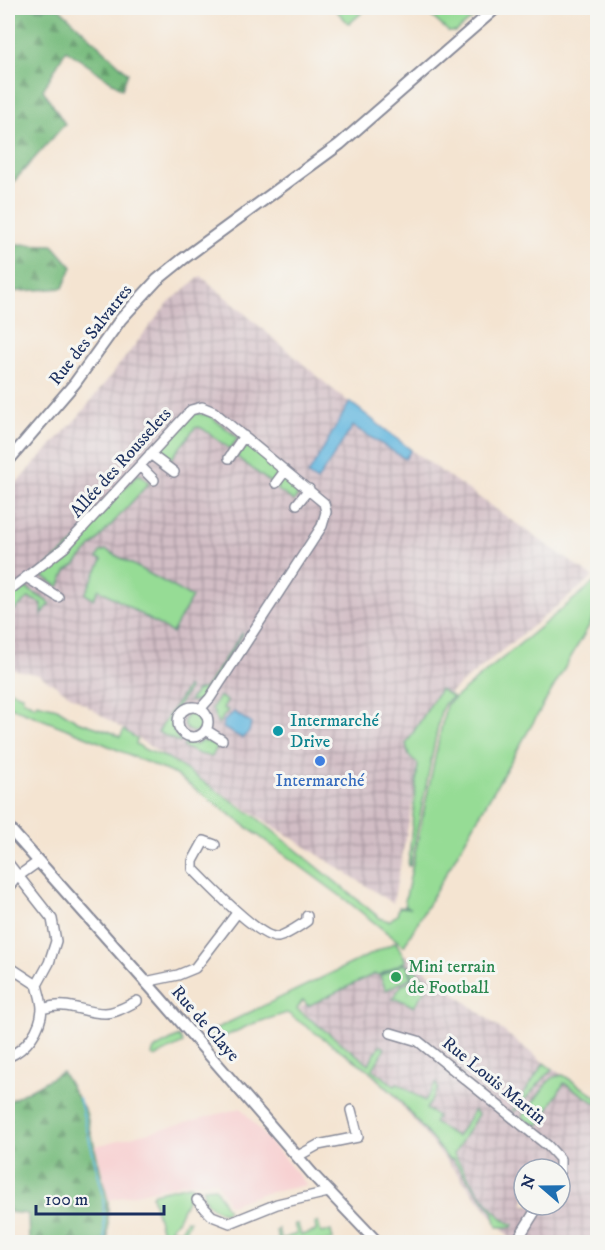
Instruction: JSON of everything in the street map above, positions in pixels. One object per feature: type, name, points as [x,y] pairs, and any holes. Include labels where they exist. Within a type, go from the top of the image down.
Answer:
[{"type":"street","name":"Rue des Salvatres","points":[[8,461],[75,383],[121,318],[157,280],[340,144],[496,8]]},
{"type":"street","name":"Allée des Rousselets","points":[[8,591],[65,547],[190,410],[202,408],[216,410],[285,471],[309,489],[324,503],[326,512],[324,522],[210,698],[201,708],[192,706],[184,710],[178,718],[182,732],[190,736],[199,736],[206,730]]},
{"type":"street","points":[[229,458],[244,435]]},
{"type":"street","points":[[150,454],[174,472]]},
{"type":"street","points":[[140,466],[154,480]]},
{"type":"street","points":[[276,483],[285,471]]},
{"type":"street","points":[[297,504],[309,489]]},
{"type":"street","points":[[26,577],[58,597]]},
{"type":"street","points":[[201,708],[207,716],[206,730],[222,740]]},
{"type":"street","name":"Rue de Claye","points":[[8,827],[328,1192],[377,1242]]},
{"type":"street","points":[[215,845],[204,841],[193,861],[193,869],[237,913],[270,935],[277,937],[307,921],[307,916]]},
{"type":"street","points":[[8,888],[17,877],[38,862]]},
{"type":"street","points":[[8,863],[52,919],[56,941],[49,963],[37,985],[42,1009],[37,1029],[19,1052],[8,1057]]},
{"type":"street","points":[[145,982],[178,975],[195,968],[237,913]]},
{"type":"street","points":[[8,966],[37,985]]},
{"type":"street","points":[[42,1009],[67,1005],[105,1013],[121,1010],[137,1001]]},
{"type":"street","name":"Rue Louis Martin","points":[[391,1033],[417,1041],[548,1146],[558,1157]]},
{"type":"street","points":[[298,1156],[318,1145],[358,1137],[351,1110]]},
{"type":"street","points":[[197,1200],[212,1216],[230,1223],[277,1204],[328,1192]]},
{"type":"street","points":[[516,1242],[532,1217]]},
{"type":"shaded area","points":[[201,276],[331,388],[411,450],[593,577],[431,708],[393,903],[39,675],[8,668],[8,492],[79,416],[168,303]]},
{"type":"shaded area","points":[[404,954],[543,1062],[597,1097],[598,1237],[594,1242],[513,1242],[392,1094],[299,1008]]},
{"type":"shaded area","points":[[241,1108],[307,1185],[261,1194],[229,1205],[216,1181],[183,1183],[109,1200],[96,1146]]},
{"type":"green space","points":[[8,8],[59,8],[128,73],[122,89],[66,50],[43,90],[65,124],[8,188]]},
{"type":"green space","points":[[334,8],[367,8],[349,24]]},
{"type":"green space","points":[[422,8],[485,8],[456,32],[449,32]]},
{"type":"green space","points":[[8,244],[53,245],[72,267],[63,288],[10,292],[8,290]]},
{"type":"green space","points":[[197,413],[210,416],[238,438],[230,449],[203,429],[195,428],[168,463],[156,453],[189,416]]},
{"type":"green space","points":[[247,445],[277,469],[277,475],[272,484],[236,456]]},
{"type":"green space","points":[[137,475],[141,475],[149,483],[75,565],[66,571],[59,587],[43,576],[42,570],[74,543]]},
{"type":"green space","points":[[286,475],[302,489],[294,501],[275,488],[282,476]]},
{"type":"green space","points":[[106,550],[192,597],[172,633],[99,589],[93,599],[85,594],[102,560],[97,558],[100,552]]},
{"type":"green space","points":[[597,580],[597,612],[404,946],[342,897],[176,775],[8,706],[8,690],[22,695],[23,700],[35,706],[37,703],[57,708],[77,721],[120,737],[124,730],[137,739],[136,744],[168,758],[256,817],[380,918],[389,921],[397,915],[399,907],[411,908],[404,906],[446,705]]},
{"type":"green space","points":[[20,588],[26,588],[50,603],[42,615],[42,604],[29,598],[8,615],[8,596]]},
{"type":"green space","points":[[242,633],[203,697],[198,701],[189,701],[196,691],[205,688]]},
{"type":"green space","points":[[187,687],[189,689],[177,708],[173,721],[173,728],[180,743],[158,732]]},
{"type":"green space","points":[[440,689],[453,697],[444,704],[441,711],[410,866],[408,866],[418,764],[409,756],[406,744]]},
{"type":"green space","points":[[219,696],[227,701],[223,708],[228,710],[218,724],[212,708]]},
{"type":"green space","points":[[194,712],[201,715],[204,722],[201,729],[194,732],[187,729],[184,722],[187,715]]},
{"type":"green space","points":[[204,741],[218,745],[212,757],[183,747],[185,743],[197,745]]},
{"type":"green space","points":[[396,942],[406,961],[308,1006],[303,1000],[297,1009],[369,1064],[380,1045],[385,1048],[373,1069],[395,1086],[397,1083],[425,1101],[436,1083],[438,1089],[426,1109],[437,1116],[434,1123],[457,1137],[474,1110],[478,1114],[454,1154],[481,1194],[499,1215],[513,1224],[512,1227],[497,1227],[493,1212],[452,1159],[449,1160],[397,1097],[367,1069],[287,1013],[252,1024],[213,1042],[211,1031]]},
{"type":"green space","name":"Mini terrain de Football","points":[[405,963],[412,977],[386,990],[380,976]]},
{"type":"green space","points":[[408,964],[429,983],[414,1007],[401,1000],[392,999],[401,986],[414,978]]},
{"type":"green space","points":[[179,1036],[183,1043],[155,1057],[152,1055],[154,1049]]},
{"type":"green space","points":[[544,1063],[552,1069],[514,1112],[513,1110]]},
{"type":"green space","points":[[62,1072],[86,1112],[108,1201],[108,1242],[29,1242],[28,1214],[8,1212],[8,1102]]},
{"type":"green space","points":[[563,1075],[597,1097],[597,1104],[564,1083],[538,1126],[522,1117],[548,1082],[554,1077]]},
{"type":"green space","points":[[189,1185],[193,1187],[178,1219],[170,1229],[181,1231],[186,1220],[190,1221],[182,1236],[189,1240],[188,1242],[174,1242],[173,1238],[164,1241],[152,1196],[154,1193]]},
{"type":"green space","points":[[215,1187],[228,1211],[224,1213],[215,1210],[204,1198],[203,1188]]},
{"type":"green space","points":[[318,1222],[321,1233],[331,1231],[333,1240],[277,1242],[279,1241],[276,1231],[278,1229],[281,1239],[297,1234],[294,1224],[298,1224],[301,1235],[316,1231],[315,1223]]},
{"type":"water","points":[[350,402],[411,450],[405,459],[353,426],[317,481],[308,475]]},
{"type":"water","points":[[234,712],[251,723],[249,732],[242,738],[223,728],[223,722]]},
{"type":"waterway","points":[[79,1098],[103,1193],[105,1242]]},
{"type":"place","name":"Intermarché Drive","points":[[278,731]]},
{"type":"place","name":"Intermarché","points":[[320,761]]},
{"type":"place","name":"Mini terrain de Football","points":[[396,977]]}]
